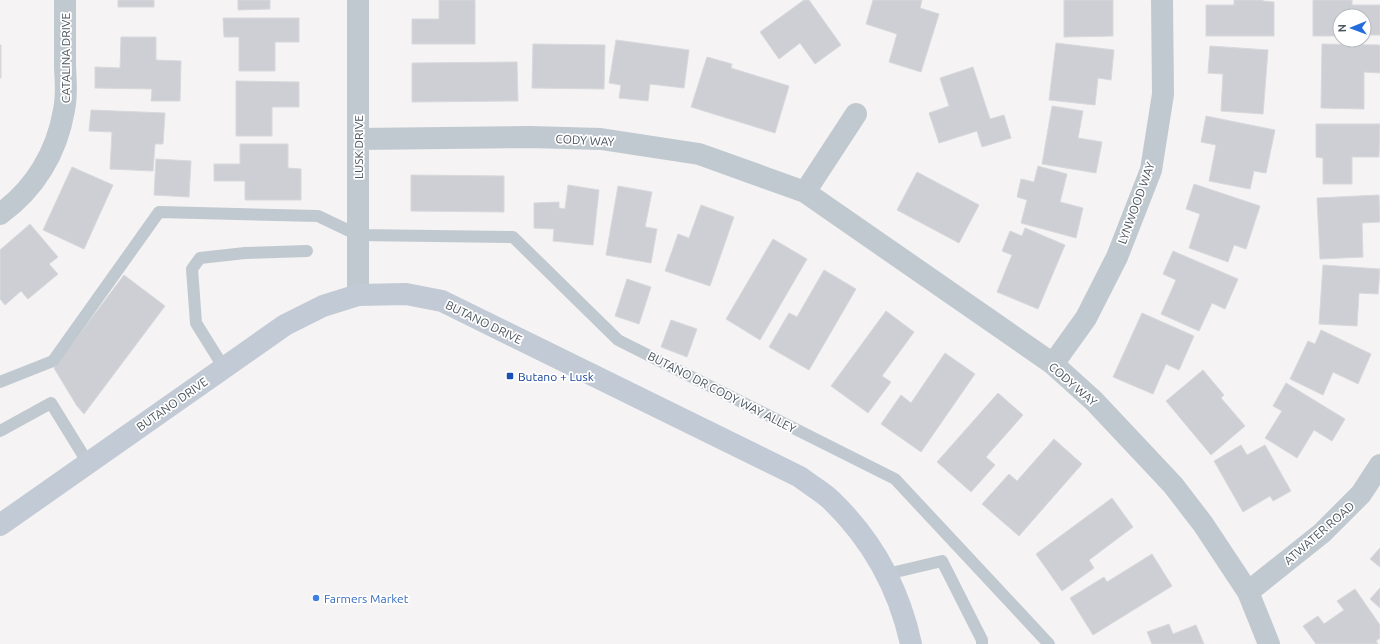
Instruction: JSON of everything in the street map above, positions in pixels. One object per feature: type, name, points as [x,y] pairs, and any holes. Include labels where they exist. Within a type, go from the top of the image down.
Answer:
[{"type":"street","name":"CATALINA DRIVE","points":[[0,214],[24,195],[43,169],[57,141],[66,94],[65,0]]},
{"type":"street","name":"LUSK DRIVE","points":[[358,0],[358,295]]},
{"type":"street","name":"LYNWOOD WAY","points":[[1053,364],[1086,318],[1117,258],[1151,170],[1163,94],[1162,0]]},
{"type":"street","points":[[805,192],[856,114]]},
{"type":"street","name":"CODY WAY","points":[[358,138],[530,137],[601,139],[699,154],[805,192],[1053,364],[1094,401],[1173,485],[1203,524],[1248,592],[1269,644]]},
{"type":"street","name":"BUTANO DRIVE","points":[[0,526],[285,325],[323,306],[358,295],[406,294],[442,301],[800,477],[831,500],[855,525],[876,554],[895,590],[911,644]]},
{"type":"street","name":"ATWATER ROAD","points":[[1248,592],[1328,528],[1362,494],[1380,465]]},
{"type":"lane","points":[[0,382],[53,361],[159,212],[318,216],[358,235]]},
{"type":"lane","name":"BUTANO DR CODY WAY ALLEY","points":[[358,235],[513,237],[618,340],[896,479],[1049,644]]},
{"type":"lane","points":[[224,368],[196,324],[192,269],[200,258],[245,253],[307,251]]},
{"type":"lane","points":[[0,431],[51,403],[88,463]]},
{"type":"lane","points":[[887,574],[942,561],[982,640],[982,644]]},
{"type":"building","points":[[118,0],[154,0],[154,7],[118,7]]},
{"type":"building","points":[[238,0],[270,0],[270,9],[238,10]]},
{"type":"building","points":[[439,0],[475,0],[475,44],[412,44],[412,19],[439,19]]},
{"type":"building","points":[[804,0],[809,0],[841,45],[815,64],[800,43],[779,59],[760,32]]},
{"type":"building","points":[[873,0],[922,0],[920,8],[939,14],[921,72],[889,62],[897,34],[866,24]]},
{"type":"building","points":[[1064,0],[1113,0],[1113,36],[1064,37]]},
{"type":"building","points":[[1234,0],[1263,0],[1274,2],[1274,36],[1206,36],[1206,5],[1234,5]]},
{"type":"building","points":[[1313,0],[1352,0],[1352,5],[1380,5],[1380,35],[1372,35],[1372,8],[1332,8],[1332,36],[1313,36]]},
{"type":"building","points":[[223,18],[299,18],[299,42],[275,42],[275,71],[239,71],[239,37],[224,37]]},
{"type":"building","points":[[121,37],[156,37],[156,60],[181,61],[180,101],[151,101],[152,89],[95,88],[95,67],[120,68]]},
{"type":"building","points":[[616,40],[689,50],[684,88],[650,84],[648,101],[619,98],[621,85],[609,83]]},
{"type":"building","points":[[1056,43],[1114,50],[1111,80],[1098,78],[1095,105],[1049,100]]},
{"type":"building","points":[[533,44],[605,45],[604,89],[532,88]]},
{"type":"building","points":[[1322,44],[1332,44],[1332,48],[1372,48],[1372,45],[1380,45],[1380,73],[1364,72],[1364,109],[1321,108]]},
{"type":"building","points":[[1,45],[1,78],[0,78]]},
{"type":"building","points":[[1210,46],[1268,50],[1263,114],[1221,111],[1223,74],[1208,73]]},
{"type":"building","points":[[707,57],[732,64],[731,68],[789,86],[775,133],[691,107]]},
{"type":"building","points":[[517,62],[518,101],[412,102],[412,63]]},
{"type":"building","points":[[973,67],[990,119],[1004,115],[1011,138],[982,147],[977,131],[939,143],[929,113],[949,106],[940,78]]},
{"type":"building","points":[[236,81],[299,82],[299,107],[272,107],[272,136],[236,136]]},
{"type":"building","points":[[1052,106],[1083,111],[1078,138],[1102,142],[1096,173],[1042,164]]},
{"type":"building","points":[[91,110],[165,113],[163,144],[155,144],[153,171],[110,169],[112,132],[89,131]]},
{"type":"building","points":[[1206,116],[1275,130],[1266,173],[1254,171],[1250,189],[1209,181],[1216,145],[1201,142]]},
{"type":"building","points":[[1316,124],[1380,124],[1379,157],[1352,157],[1352,184],[1323,184],[1323,158],[1316,157]]},
{"type":"building","points":[[240,144],[288,144],[288,168],[301,169],[301,200],[245,200],[245,181],[214,181],[214,164],[240,164]]},
{"type":"building","points":[[156,159],[191,161],[189,197],[154,195]]},
{"type":"building","points":[[1038,166],[1067,174],[1060,202],[1083,208],[1076,238],[1021,223],[1027,200],[1017,197],[1021,179],[1034,182]]},
{"type":"building","points":[[72,167],[113,185],[84,249],[43,230]]},
{"type":"building","points":[[917,172],[979,205],[959,243],[897,210]]},
{"type":"building","points":[[411,175],[504,176],[504,212],[411,211]]},
{"type":"building","points":[[1194,184],[1260,206],[1246,249],[1234,245],[1228,262],[1189,248],[1200,214],[1186,209]]},
{"type":"building","points":[[568,185],[599,190],[593,245],[553,241],[554,229],[534,228],[534,203],[559,202],[559,208],[565,209]]},
{"type":"building","points":[[618,186],[652,192],[645,227],[657,229],[651,263],[606,255]]},
{"type":"building","points":[[1379,195],[1380,222],[1362,223],[1363,257],[1320,259],[1317,198]]},
{"type":"building","points":[[701,205],[734,217],[710,286],[665,271],[678,234],[689,238]]},
{"type":"building","points":[[30,224],[58,257],[49,264],[58,274],[28,299],[21,291],[5,305],[0,299],[0,250]]},
{"type":"building","points":[[1025,228],[1065,245],[1038,309],[997,292],[1012,255],[1002,251],[1010,231],[1022,236]]},
{"type":"building","points":[[773,239],[807,259],[760,340],[726,319]]},
{"type":"building","points":[[1173,251],[1238,279],[1225,309],[1212,303],[1199,331],[1161,314],[1176,280],[1163,274]]},
{"type":"building","points":[[1323,265],[1380,269],[1378,294],[1359,293],[1357,326],[1319,324]]},
{"type":"building","points":[[824,270],[856,289],[809,370],[769,347],[789,313],[797,317]]},
{"type":"building","points":[[124,275],[165,306],[84,414],[77,406],[54,368]]},
{"type":"building","points":[[627,279],[651,287],[639,324],[615,316]]},
{"type":"building","points":[[886,311],[914,332],[882,376],[891,382],[868,413],[831,386]]},
{"type":"building","points":[[1142,313],[1194,336],[1179,370],[1166,364],[1153,394],[1113,377]]},
{"type":"building","points":[[671,320],[697,329],[687,357],[661,347]]},
{"type":"building","points":[[1321,330],[1371,354],[1358,384],[1333,372],[1323,395],[1290,379],[1308,341],[1315,344]]},
{"type":"building","points":[[945,353],[975,374],[921,452],[881,424],[901,395],[911,403]]},
{"type":"building","points":[[1203,370],[1224,395],[1221,398],[1245,426],[1211,455],[1166,401]]},
{"type":"building","points":[[1286,383],[1345,419],[1332,441],[1314,430],[1297,458],[1265,438],[1282,411],[1273,406]]},
{"type":"building","points":[[998,393],[1023,415],[986,457],[995,465],[971,492],[937,462]]},
{"type":"building","points":[[1054,439],[1082,464],[1019,536],[982,504],[1009,474],[1017,481]]},
{"type":"building","points":[[1241,445],[1247,455],[1265,445],[1291,491],[1273,501],[1270,496],[1243,512],[1214,461]]},
{"type":"building","points":[[1112,498],[1133,527],[1089,560],[1094,568],[1062,591],[1036,554]]},
{"type":"building","points":[[1380,548],[1380,567],[1370,559]]},
{"type":"building","points":[[1152,554],[1172,586],[1093,635],[1070,598],[1104,577],[1107,582]]},
{"type":"building","points":[[1380,588],[1380,608],[1370,599]]},
{"type":"building","points":[[1355,589],[1380,625],[1380,638],[1376,641],[1378,644],[1316,644],[1303,626],[1318,616],[1324,624],[1344,610],[1337,601]]},
{"type":"building","points":[[1169,624],[1173,634],[1196,625],[1204,644],[1152,644],[1147,632]]},
{"type":"place","name":"Butano + Lusk","points":[[510,376]]},
{"type":"place","name":"Farmers Market","points":[[316,598]]}]
